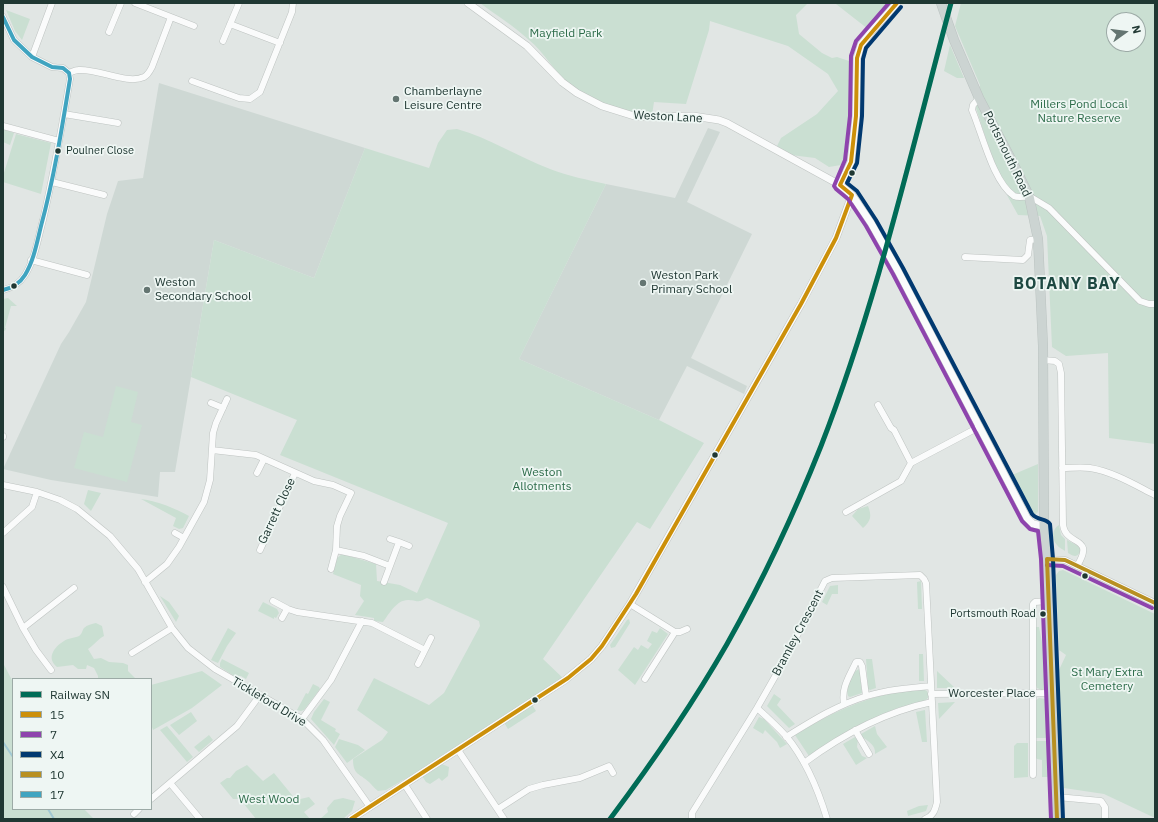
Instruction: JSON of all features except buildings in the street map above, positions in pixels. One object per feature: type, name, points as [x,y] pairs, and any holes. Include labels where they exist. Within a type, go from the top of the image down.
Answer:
[{"type":"main road","name":"Portsmouth Road","points":[[940,3],[979,98],[1029,196],[1038,239],[1043,360],[1044,526],[1048,559],[1048,601],[1057,819]]},
{"type":"street","points":[[32,57],[52,3]]},
{"type":"street","points":[[109,32],[121,3]]},
{"type":"street","points":[[135,3],[194,26]]},
{"type":"street","points":[[223,41],[239,3]]},
{"type":"street","points":[[192,81],[239,98],[250,99],[260,92],[292,12],[293,3]]},
{"type":"street","name":"Weston Lane","points":[[468,3],[527,46],[562,82],[577,93],[602,106],[624,114],[638,117],[693,116],[719,120],[734,126],[789,158],[840,185],[852,195],[871,223],[898,271],[1027,518],[1033,524],[1044,526]]},
{"type":"street","points":[[840,185],[851,162],[856,116],[857,58],[866,38],[897,3]]},
{"type":"street","points":[[3,16],[14,40],[32,57],[52,67],[63,68],[69,73],[70,79],[52,182],[32,260],[24,276],[19,282],[8,289],[3,290]]},
{"type":"street","points":[[69,73],[77,70],[128,79],[144,77],[152,68],[171,17]]},
{"type":"street","points":[[230,24],[280,43]]},
{"type":"street","points":[[979,98],[973,105],[972,110],[994,171],[1003,186],[1014,196],[1022,198],[1029,196],[1050,208],[1140,301],[1155,304]]},
{"type":"street","points":[[64,114],[118,123]]},
{"type":"street","points":[[3,126],[59,141]]},
{"type":"street","points":[[52,182],[104,195]]},
{"type":"street","points":[[351,819],[576,672],[591,659],[602,646],[630,604],[805,296],[836,238],[852,195]]},
{"type":"street","points":[[965,257],[1023,260],[1028,255],[1030,240],[1038,239]]},
{"type":"street","points":[[32,260],[87,275]]},
{"type":"street","points":[[1043,360],[1055,361],[1060,364],[1062,522],[1064,532],[1082,545],[1084,550],[1083,556],[1077,566]]},
{"type":"street","points":[[145,582],[167,564],[179,548],[195,519],[207,492],[213,433],[227,399]]},
{"type":"street","points":[[211,403],[223,408]]},
{"type":"street","points":[[878,405],[891,428],[894,430],[911,463]]},
{"type":"street","points":[[846,512],[901,481],[911,463],[979,427]]},
{"type":"street","points":[[212,450],[248,454],[264,459],[314,481],[333,485],[351,493],[337,526],[336,550],[331,569]]},
{"type":"street","points":[[257,473],[264,459]]},
{"type":"street","points":[[1062,468],[1089,468],[1100,470],[1115,475],[1155,495]]},
{"type":"street","name":"Garrett Close","points":[[260,550],[295,473]]},
{"type":"street","name":"Tickleford Drive","points":[[3,485],[37,492],[60,500],[77,509],[110,536],[138,569],[172,628],[188,648],[208,665],[302,719],[323,740],[370,807]]},
{"type":"street","points":[[3,533],[32,507],[37,492]]},
{"type":"street","points":[[175,533],[184,538]]},
{"type":"street","points":[[390,539],[409,546]]},
{"type":"street","points":[[384,582],[399,542]]},
{"type":"street","points":[[336,550],[364,556],[390,566]]},
{"type":"street","points":[[1048,559],[1065,560],[1155,603]]},
{"type":"street","name":"Bramley Crescent","points":[[692,819],[692,813],[757,708],[826,581],[832,578],[920,575],[926,583],[937,802],[935,811],[930,817],[925,819]]},
{"type":"street","points":[[3,587],[23,628],[36,650],[51,670]]},
{"type":"street","points":[[23,628],[74,588]]},
{"type":"street","points":[[272,601],[287,608],[309,614],[362,621],[380,627],[425,650]]},
{"type":"street","points":[[1032,775],[1033,604],[1035,602],[1048,601]]},
{"type":"street","points":[[630,604],[675,632],[680,632],[687,629]]},
{"type":"street","points":[[282,618],[287,608]]},
{"type":"street","points":[[302,719],[331,680],[362,621]]},
{"type":"street","points":[[132,653],[172,628]]},
{"type":"street","points":[[645,679],[675,632]]},
{"type":"street","points":[[418,664],[431,638]]},
{"type":"street","points":[[844,704],[842,695],[844,686],[856,662],[858,661],[862,666],[866,696]]},
{"type":"street","name":"Worcester Place","points":[[786,737],[822,715],[844,704],[866,696],[882,692],[931,686]]},
{"type":"street","name":"Worcester Place","points":[[931,694],[1052,693]]},
{"type":"street","points":[[152,798],[238,726],[260,695]]},
{"type":"street","name":"Worcester Place","points":[[804,763],[855,730],[900,710],[932,702]]},
{"type":"street","points":[[757,708],[786,737],[804,763],[820,797],[827,819]]},
{"type":"street","points":[[855,730],[869,754]]},
{"type":"street","points":[[458,750],[504,819]]},
{"type":"street","points":[[498,809],[516,796],[537,786],[580,778],[609,766],[613,773]]},
{"type":"street","points":[[170,783],[198,817],[191,819]]},
{"type":"street","points":[[405,785],[427,819]]},
{"type":"street","points":[[1057,797],[1101,801],[1105,807],[1105,819]]},
{"type":"street","points":[[134,814],[138,810]]},
{"type":"shaded area","name":"Weston Secondary School","points":[[159,83],[365,148],[314,278],[214,240],[175,472],[160,472],[158,497],[51,480],[3,469],[61,344],[86,302],[107,214],[118,181],[143,178]]},
{"type":"shaded area","name":"Weston Park Primary School","points":[[708,128],[720,132],[687,202],[752,234],[691,358],[747,386],[744,394],[687,366],[659,420],[519,359],[606,184],[675,198]]},
{"type":"green space","name":"Mayfield Park","points":[[480,3],[808,3],[796,15],[799,34],[822,53],[832,58],[837,57],[855,63],[848,144],[841,165],[829,167],[815,158],[791,155],[777,146],[781,138],[817,114],[838,91],[828,74],[788,46],[710,21],[709,30],[686,104],[654,102],[652,115],[641,114],[619,109],[597,101],[577,90],[563,78],[534,45],[517,30]]},
{"type":"green space","points":[[829,3],[893,3],[868,29],[836,4]]},
{"type":"green space","name":"Millers Pond Local Nature Reserve","points":[[961,3],[1155,3],[1155,444],[1109,438],[1108,353],[1066,356],[1052,347],[1047,236],[1040,216],[1018,215],[1008,197],[988,145],[976,108],[980,85],[955,26]]},
{"type":"green space","points":[[6,10],[30,19],[22,40],[15,31]]},
{"type":"green space","points":[[950,45],[964,78],[957,78],[944,71]]},
{"type":"green space","points":[[3,129],[14,133],[10,145],[3,142]]},
{"type":"green space","name":"Weston Allotments","points":[[457,129],[481,137],[550,169],[571,176],[606,184],[519,359],[659,420],[704,443],[650,529],[637,522],[543,659],[565,680],[531,703],[536,711],[508,729],[503,721],[437,762],[449,767],[448,776],[442,781],[439,778],[430,784],[426,782],[420,773],[403,780],[386,790],[378,791],[355,771],[353,764],[353,759],[382,740],[388,732],[357,710],[374,678],[429,705],[444,693],[480,626],[479,621],[427,598],[420,601],[405,600],[397,604],[383,622],[374,621],[374,618],[355,615],[364,601],[360,596],[361,585],[333,574],[337,558],[342,554],[376,564],[377,581],[400,585],[417,593],[448,523],[280,455],[297,420],[191,377],[214,240],[314,278],[365,148],[429,168],[438,143],[447,130]]},
{"type":"green space","points":[[16,134],[51,143],[41,194],[3,182],[3,176]]},
{"type":"green space","points":[[8,298],[17,306],[11,306],[5,331],[3,330],[3,299]]},
{"type":"green space","points":[[116,386],[138,392],[131,422],[142,425],[127,482],[74,468],[84,432],[103,437]]},
{"type":"green space","points":[[1038,464],[1038,512],[1035,515],[1032,514],[1012,475]]},
{"type":"green space","points":[[88,490],[101,493],[91,511],[84,504]]},
{"type":"green space","points":[[141,499],[166,505],[189,516],[183,528],[179,529],[173,526],[176,518]]},
{"type":"green space","points":[[868,506],[870,518],[868,523],[863,528],[852,516],[858,509]]},
{"type":"green space","points":[[1059,525],[1061,535],[1065,539],[1065,551],[1055,543],[1053,537],[1055,529]]},
{"type":"green space","points":[[1067,540],[1081,549],[1079,554],[1074,556],[1068,553]]},
{"type":"green space","name":"St Mary Extra Cemetery","points":[[1063,570],[1155,614],[1155,818],[1104,794],[1064,788],[1059,670],[1066,655],[1059,650],[1056,575],[1059,571]]},
{"type":"green space","points":[[921,581],[922,609],[918,609],[917,582]]},
{"type":"green space","points":[[838,585],[838,594],[832,594],[827,605],[822,602],[830,586]]},
{"type":"green space","points":[[160,596],[169,602],[179,616],[176,622]]},
{"type":"green space","points":[[263,602],[277,609],[279,613],[276,618],[274,617],[274,619],[258,611]]},
{"type":"green space","points":[[629,619],[630,623],[615,647],[611,648],[610,645]]},
{"type":"green space","points":[[96,623],[102,626],[104,636],[88,649],[94,659],[101,658],[109,662],[128,665],[128,671],[135,678],[98,678],[94,668],[87,665],[86,669],[78,669],[73,665],[57,667],[54,664],[52,656],[54,649],[60,643],[79,636],[85,627]]},
{"type":"green space","points":[[1036,627],[1039,627],[1044,652],[1045,686],[1042,690],[1037,688],[1035,682]]},
{"type":"green space","points":[[228,628],[236,633],[218,663],[211,660]]},
{"type":"green space","points":[[660,628],[668,634],[635,685],[618,670],[634,647],[638,650],[641,645],[648,649],[652,644],[647,641],[652,631],[657,633]]},
{"type":"green space","points":[[919,654],[923,654],[924,681],[919,681]]},
{"type":"green space","points":[[222,659],[249,673],[246,679],[241,676],[234,676],[220,667]]},
{"type":"green space","points":[[866,659],[872,659],[876,688],[870,690],[868,689]]},
{"type":"green space","points":[[3,663],[12,680],[12,810],[85,810],[94,819],[3,819]]},
{"type":"green space","points":[[859,669],[862,693],[850,697],[848,696],[847,692],[849,681],[853,674]]},
{"type":"green space","points":[[202,671],[222,685],[192,708],[153,730],[152,685]]},
{"type":"green space","points":[[937,671],[955,688],[937,688]]},
{"type":"green space","points":[[313,684],[320,689],[304,710],[297,710],[306,693],[308,694]]},
{"type":"green space","points":[[923,689],[927,691],[929,696],[924,701],[898,708],[875,718],[809,756],[795,735],[841,710],[872,698]]},
{"type":"green space","points":[[774,694],[781,699],[777,705],[795,724],[789,728],[767,706]]},
{"type":"green space","points":[[1039,698],[1045,699],[1047,738],[1036,738],[1035,703]]},
{"type":"green space","points":[[324,699],[330,702],[321,720],[336,729],[335,731],[340,734],[334,745],[311,719],[314,712]]},
{"type":"green space","points":[[955,702],[939,719],[938,703]]},
{"type":"green space","points":[[925,710],[927,742],[922,742],[916,712]]},
{"type":"green space","points":[[191,712],[197,721],[179,735],[170,725]]},
{"type":"green space","points":[[759,717],[764,719],[787,744],[780,748],[777,742],[765,730],[763,734],[753,728]]},
{"type":"green space","points":[[167,726],[193,757],[187,762],[160,730]]},
{"type":"green space","points":[[875,726],[877,734],[887,747],[875,754],[873,746],[862,737],[861,734]]},
{"type":"green space","points":[[209,735],[213,740],[199,752],[194,747]]},
{"type":"green space","points":[[855,737],[858,739],[857,747],[862,756],[867,758],[856,765],[843,744]]},
{"type":"green space","points":[[339,739],[358,745],[365,750],[347,763],[335,747]]},
{"type":"green space","points":[[1035,741],[1047,741],[1050,777],[1042,777],[1042,760],[1036,758]]},
{"type":"green space","points":[[1017,743],[1028,743],[1028,777],[1014,778],[1014,746]]},
{"type":"green space","name":"West Wood","points":[[247,765],[263,781],[274,773],[296,800],[309,797],[315,804],[304,812],[310,819],[256,819],[240,799],[233,799],[220,783],[227,778],[230,778],[236,771]]},
{"type":"green space","name":"West Wood","points":[[343,798],[355,801],[352,811],[343,819],[320,819],[328,812],[327,808],[334,800]]},
{"type":"green space","points":[[928,805],[926,811],[908,816],[907,811],[919,806]]},
{"type":"waterway","points":[[3,742],[12,756]]},
{"type":"waterway","points":[[49,810],[54,819]]},
{"type":"rail line","name":"SN","points":[[610,819],[671,733],[727,644],[789,522],[811,471],[841,392],[876,282],[951,3]]},
{"type":"transit line","name":"7","points":[[889,3],[856,41],[851,56],[850,116],[845,160],[834,186],[848,199],[866,226],[893,274],[1022,521],[1030,529],[1038,531],[1041,559],[1051,819]]},
{"type":"transit line","name":"15","points":[[351,819],[568,678],[591,659],[602,646],[636,594],[801,304],[836,238],[852,195],[840,185],[851,162],[856,116],[857,58],[861,45],[897,3]]},
{"type":"transit line","name":"X4","points":[[901,7],[866,48],[863,59],[862,116],[857,163],[847,183],[857,191],[876,220],[903,268],[1032,514],[1050,524],[1053,559],[1063,819]]},
{"type":"transit line","name":"17","points":[[3,17],[14,40],[32,57],[52,67],[63,68],[69,73],[70,79],[54,171],[37,245],[25,275],[18,283],[3,290]]},
{"type":"transit line","name":"10","points":[[1047,559],[1057,819]]},
{"type":"transit line","name":"10","points":[[1047,559],[1065,560],[1155,603]]},
{"type":"transit line","name":"7","points":[[1047,565],[1063,566],[1152,608]]},
{"type":"place","name":"Chamberlayne Leisure Centre","points":[[396,99]]},
{"type":"place","name":"Poulner Close","points":[[58,151]]},
{"type":"place","name":"Weston Park Primary School","points":[[643,283]]},
{"type":"place","name":"Weston Secondary School","points":[[147,290]]},
{"type":"place","name":"Portsmouth Road","points":[[1043,614]]},
{"type":"district","name":"BOTANY BAY","points":[[1067,284]]}]
